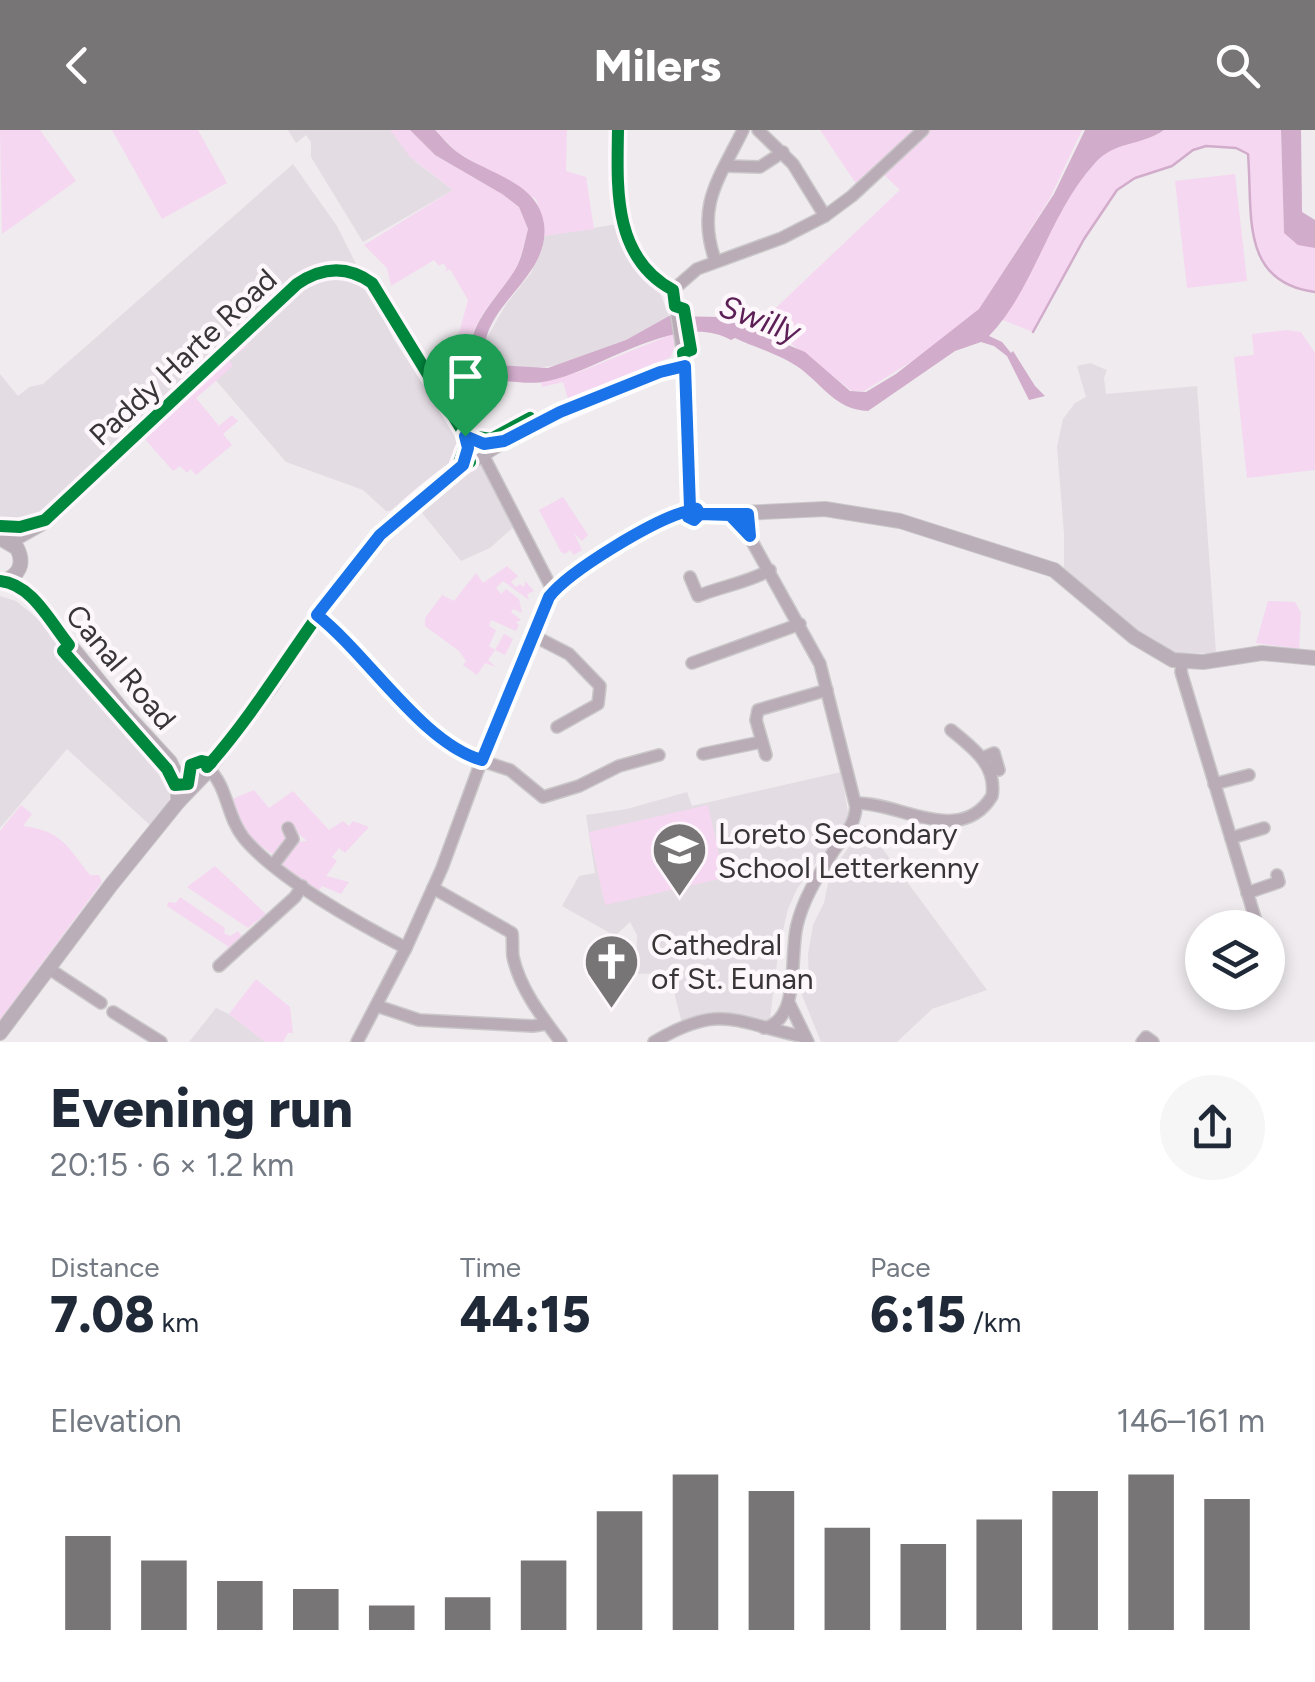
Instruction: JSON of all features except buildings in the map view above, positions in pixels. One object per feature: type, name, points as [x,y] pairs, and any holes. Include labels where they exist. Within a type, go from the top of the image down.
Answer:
[{"type":"main road","name":"Paddy Harte Road","points":[[5,541],[28,534],[45,520],[298,284],[324,270],[348,270],[372,283],[465,436]]},
{"type":"main road","points":[[0,1032],[271,686],[317,615],[380,535],[463,465],[504,441],[560,412],[660,372],[685,366],[692,511],[730,515],[825,509],[920,527],[1042,565],[1064,577],[1154,651],[1182,662],[1262,652],[1315,658]]},
{"type":"main road","points":[[465,436],[484,444],[504,441]]},
{"type":"main road","points":[[463,465],[468,448],[465,436]]},
{"type":"main road","points":[[0,526],[20,527],[45,520]]},
{"type":"main road","points":[[1,582],[16,574],[21,563],[20,552],[5,541]]},
{"type":"main road","name":"Canal Road","points":[[1,582],[13,582],[28,594],[170,762],[178,779],[178,802]]},
{"type":"main road","points":[[170,762],[190,770],[207,767]]},
{"type":"street","points":[[618,130],[622,219],[627,241],[648,272],[674,290],[685,366]]},
{"type":"street","points":[[716,260],[706,216],[743,130]]},
{"type":"street","points":[[758,130],[782,152],[825,216]]},
{"type":"street","points":[[674,290],[698,269],[716,260],[782,238],[825,216],[922,130]]},
{"type":"street","points":[[726,166],[760,167],[782,152]]},
{"type":"street","points":[[483,455],[553,591]]},
{"type":"street","points":[[357,1042],[434,888],[532,635],[553,591],[632,537],[692,511]]},
{"type":"street","points":[[748,514],[750,536]]},
{"type":"street","points":[[730,515],[750,536],[820,664],[856,803],[852,827],[821,871],[802,908],[792,951],[790,1005],[806,1040]]},
{"type":"street","points":[[690,577],[698,596],[728,583],[751,581],[770,570]]},
{"type":"street","points":[[317,615],[437,734],[460,752],[510,770],[543,797],[579,786],[619,766],[659,755]]},
{"type":"street","points":[[692,663],[800,624]]},
{"type":"street","points":[[532,635],[570,654],[600,686],[598,704],[557,726]]},
{"type":"street","points":[[1182,662],[1181,672],[1253,910]]},
{"type":"street","points":[[766,755],[756,718],[758,710],[827,690]]},
{"type":"street","points":[[856,803],[948,821],[976,815],[992,796],[991,774],[982,758],[951,730]]},
{"type":"street","points":[[703,754],[762,742]]},
{"type":"street","points":[[982,758],[994,754],[999,770]]},
{"type":"street","points":[[207,767],[220,780],[242,836],[302,886],[406,948]]},
{"type":"street","points":[[1214,784],[1248,775]]},
{"type":"street","points":[[274,864],[293,839],[288,828]]},
{"type":"street","points":[[1231,838],[1264,828]]},
{"type":"street","points":[[1248,892],[1279,882],[1277,875]]},
{"type":"street","points":[[219,966],[295,897],[302,886]]},
{"type":"street","points":[[434,888],[512,933],[515,962],[546,1024],[560,1042]]},
{"type":"street","points":[[48,968],[100,1003]]},
{"type":"street","points":[[764,1028],[779,1022],[790,1005]]},
{"type":"street","points":[[377,1006],[419,1020],[546,1024]]},
{"type":"street","points":[[113,1012],[161,1042]]},
{"type":"street","points":[[654,1042],[699,1019],[727,1018],[806,1040]]},
{"type":"street","points":[[1142,1042],[1148,1036],[1153,1042]]},
{"type":"shaded area","points":[[0,130],[40,130],[76,181],[2,234]]},
{"type":"shaded area","points":[[112,130],[198,130],[227,183],[162,219]]},
{"type":"shaded area","points":[[288,130],[391,130],[416,162],[453,190],[363,242],[311,157],[311,142],[306,135],[296,143]]},
{"type":"shaded area","points":[[390,130],[410,130],[435,155],[502,194],[519,207],[528,229],[516,268],[485,311],[472,338],[476,367],[487,381],[470,393],[454,352],[468,300],[450,269],[443,273],[447,269],[443,263],[439,266],[434,260],[391,286],[387,268],[364,245],[453,190],[410,157]]},
{"type":"shaded area","points":[[410,130],[435,130],[469,160],[522,188],[540,209],[543,243],[537,260],[493,321],[486,338],[485,356],[495,365],[548,368],[626,340],[669,316],[720,317],[805,352],[850,391],[866,392],[896,374],[979,309],[1054,194],[1085,130],[1164,130],[1119,147],[1095,163],[1065,205],[1018,297],[989,336],[1013,351],[1045,396],[1029,400],[1007,356],[981,342],[955,351],[868,411],[839,402],[786,360],[735,338],[710,333],[664,337],[548,381],[487,381],[471,353],[472,339],[485,311],[516,268],[528,229],[519,207],[435,155]]},
{"type":"shaded area","points":[[435,130],[567,130],[566,171],[586,177],[594,229],[543,236],[544,225],[536,199],[457,152]]},
{"type":"shaded area","points":[[820,130],[916,130],[857,185]]},
{"type":"shaded area","points":[[926,130],[1082,130],[1050,198],[976,315],[951,337],[864,391],[852,391],[762,321],[900,190],[880,171]]},
{"type":"shaded area","points":[[1164,130],[1281,130],[1284,233],[1315,248],[1315,292],[1291,286],[1273,275],[1262,259],[1251,221],[1248,154],[1236,148],[1206,146],[1117,190],[1084,239],[1033,332],[1000,319],[1062,208],[1094,163],[1110,151]]},
{"type":"shaded area","points":[[1281,130],[1301,130],[1302,212],[1315,220],[1315,248],[1298,245],[1284,233]]},
{"type":"shaded area","points":[[293,164],[337,226],[393,338],[459,439],[460,455],[386,511],[363,490],[286,462],[201,363],[37,514],[23,520],[0,519],[0,374],[18,396],[29,387],[43,384]]},
{"type":"shaded area","points":[[1235,174],[1247,281],[1187,288],[1175,181]]},
{"type":"shaded area","points":[[618,224],[627,252],[660,293],[669,316],[626,340],[566,364],[528,369],[495,366],[485,357],[486,339],[531,273],[544,236]]},
{"type":"shaded area","points":[[1301,332],[1315,353],[1315,470],[1247,478],[1234,357],[1254,355],[1252,334]]},
{"type":"shaded area","points":[[673,334],[671,357],[568,399],[563,382],[542,387],[541,382],[579,372]]},
{"type":"shaded area","points":[[252,343],[229,360],[233,366],[196,398],[219,426],[232,415],[238,421],[223,434],[232,445],[196,475],[180,466],[173,471],[144,438],[242,348]]},
{"type":"shaded area","points":[[1090,363],[1107,370],[1106,394],[1197,386],[1216,653],[1176,653],[1157,646],[1064,571],[1057,447],[1063,419],[1075,403],[1086,397],[1077,366]]},
{"type":"shaded area","points":[[479,464],[484,465],[516,525],[490,548],[461,561],[418,508]]},
{"type":"shaded area","points":[[563,497],[588,535],[582,541],[574,533],[582,550],[574,555],[570,550],[561,552],[539,510]]},
{"type":"shaded area","points":[[507,566],[518,576],[511,582],[516,587],[524,587],[525,581],[534,591],[527,594],[529,600],[503,581],[496,588],[501,594],[506,589],[519,599],[522,613],[513,609],[511,612],[521,620],[516,622],[516,631],[491,620],[489,626],[496,630],[489,646],[495,650],[488,660],[496,667],[485,663],[477,675],[463,665],[466,661],[459,651],[425,626],[425,618],[442,595],[454,601],[476,573],[483,583]]},
{"type":"shaded area","points":[[0,596],[16,601],[38,619],[57,640],[59,650],[166,770],[174,789],[150,825],[67,749],[0,828]]},
{"type":"shaded area","points":[[1268,601],[1295,602],[1301,613],[1299,649],[1256,643]]},
{"type":"shaded area","points":[[504,634],[513,639],[505,655],[495,650]]},
{"type":"shaded area","name":"Loreto Secondary School Letterkenny","points":[[841,772],[849,818],[797,889],[788,909],[770,1018],[763,1022],[703,1015],[682,1023],[669,973],[636,974],[637,935],[630,922],[615,936],[562,906],[579,876],[595,873],[586,815],[627,809],[687,792],[692,806]]},
{"type":"shaded area","points":[[254,790],[269,808],[293,791],[329,830],[343,821],[349,826],[353,821],[369,827],[345,853],[339,848],[332,857],[337,861],[326,876],[349,882],[341,894],[322,886],[318,892],[283,868],[282,860],[295,842],[307,841],[288,825],[283,829],[289,840],[275,856],[244,834],[230,800]]},
{"type":"shaded area","points":[[21,805],[32,814],[23,826],[56,836],[90,875],[99,875],[102,882],[0,1020],[0,831]]},
{"type":"shaded area","points":[[708,805],[724,878],[605,905],[589,832]]},
{"type":"shaded area","points":[[865,825],[987,990],[932,1009],[897,1042],[821,1042],[800,990],[809,983],[813,925],[824,903],[830,873]]},
{"type":"shaded area","points":[[215,866],[266,914],[248,928],[187,887]]},
{"type":"shaded area","points":[[180,897],[225,928],[224,933],[230,936],[238,931],[242,937],[219,956],[229,947],[167,906]]},
{"type":"shaded area","points":[[256,979],[290,1007],[293,1033],[288,1033],[283,1042],[265,1042],[229,1014]]},
{"type":"shaded area","points":[[216,1008],[229,1014],[265,1042],[189,1042]]},
{"type":"waterway","points":[[1033,332],[1084,239],[1117,190],[1206,146],[1236,148],[1248,154],[1251,221],[1262,259],[1273,275],[1291,286],[1315,292]]},
{"type":"cycle path","points":[[456,471],[464,449],[474,445],[478,437],[491,439],[530,418],[535,425],[659,372],[685,367],[683,353],[691,350],[684,309],[675,306],[673,290],[639,260],[623,220],[618,130]]},
{"type":"cycle path","points":[[0,526],[20,527],[45,520],[297,284],[325,271],[353,273],[372,283],[465,435],[476,441]]},
{"type":"cycle path","points":[[207,767],[364,555],[426,493],[470,462]]},
{"type":"cycle path","points":[[0,581],[22,589],[39,606],[69,645],[63,651],[167,769],[175,785],[188,784],[191,765],[211,763]]},
{"type":"place","name":"Loreto Secondary School Letterkenny","points":[[679,899]]},
{"type":"place","name":"Cathedral of St. Eunan","points":[[612,1010]]},
{"type":"route","points":[[465,436],[468,448],[463,465],[380,535],[317,615],[364,658],[426,725],[460,752],[482,760],[549,597],[566,580],[632,537],[688,511],[692,508],[700,514],[730,515],[750,536],[748,514],[700,514],[694,520],[688,517],[687,513],[688,511],[690,508],[685,366],[660,372],[560,412],[504,441],[484,444],[465,436]]},
{"type":"water label","name":"Swilly","points":[[760,319]]}]
